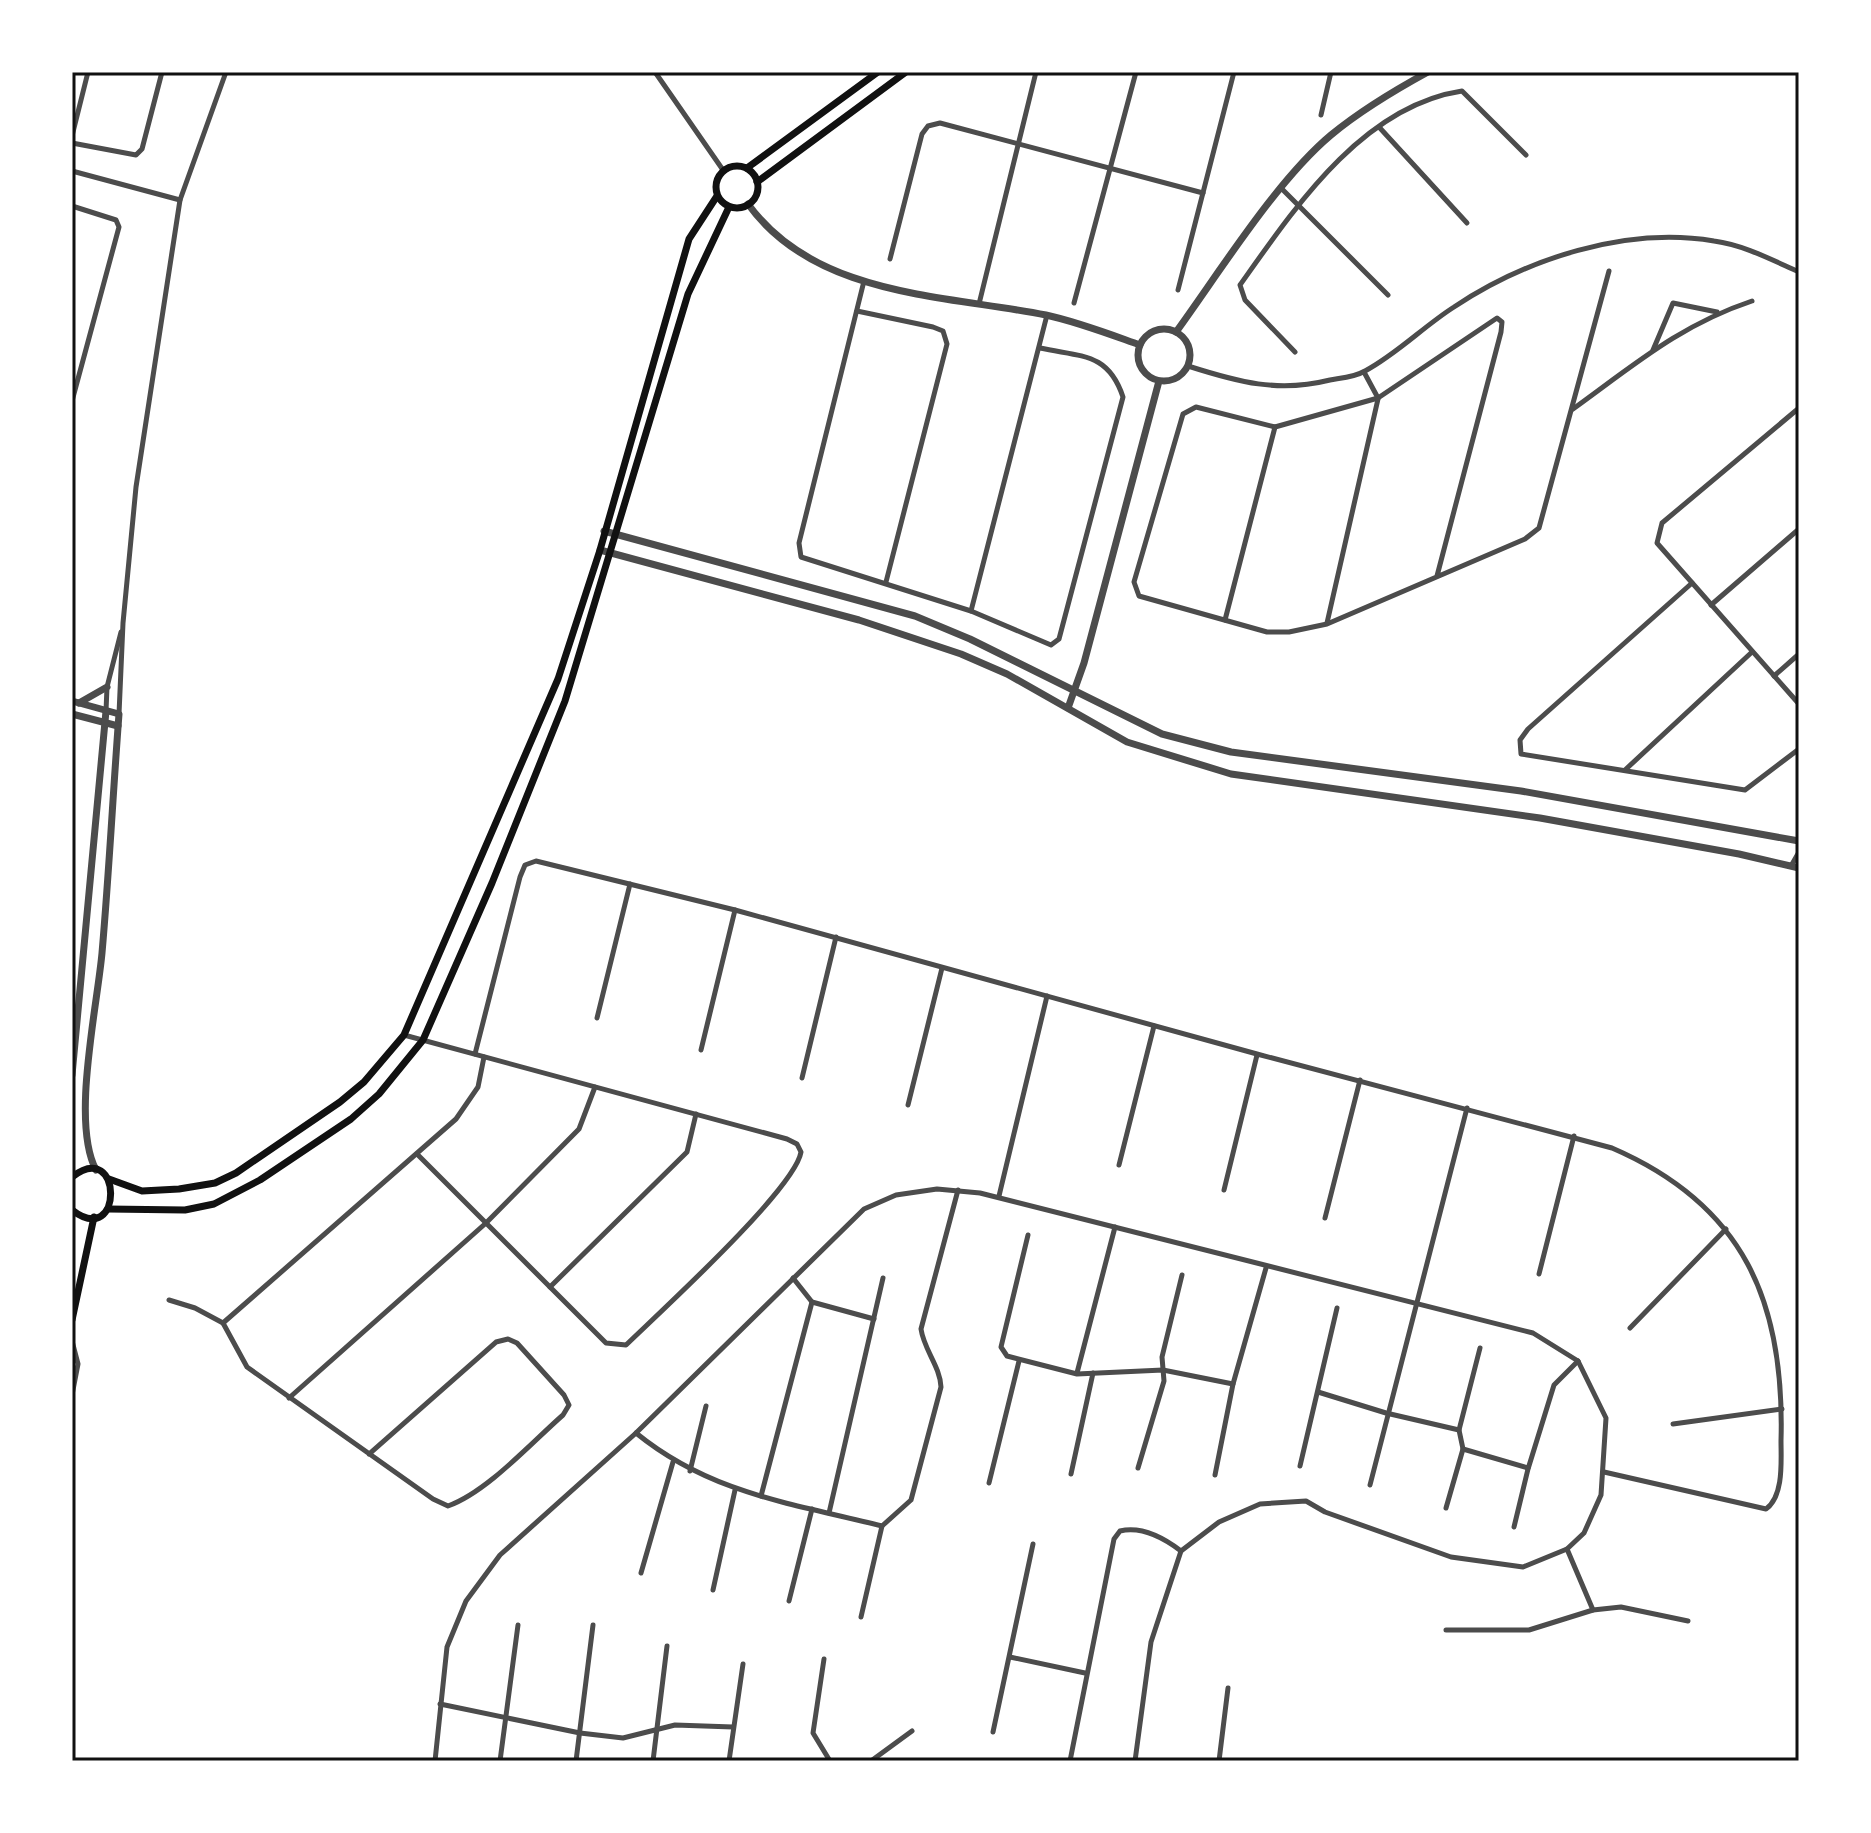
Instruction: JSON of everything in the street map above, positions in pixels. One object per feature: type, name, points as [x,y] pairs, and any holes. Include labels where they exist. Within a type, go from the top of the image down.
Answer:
[{"type":"main road","points":[[747,168],[878,72]]},
{"type":"main road","points":[[757,182],[906,72]]},
{"type":"main road","points":[[72,1177],[76,1170],[96,1170],[125,1188],[167,1190],[215,1183],[236,1173],[340,1102],[364,1082],[404,1035],[544,718],[600,550],[689,239],[717,196],[717,179],[723,170],[735,165],[747,168],[757,182],[756,194],[748,204],[729,207]]},
{"type":"main road","points":[[717,196],[729,207]]},
{"type":"main road","points":[[72,1210],[94,1217],[108,1209],[185,1210],[214,1204],[260,1180],[351,1119],[379,1094],[423,1040],[551,739],[617,535],[688,294],[729,207]]},
{"type":"main road","points":[[108,1209],[113,1194],[109,1179]]},
{"type":"main road","points":[[72,1320],[94,1217]]},
{"type":"street","points":[[72,136],[88,72]]},
{"type":"street","points":[[72,143],[136,155],[142,149],[162,72]]},
{"type":"street","points":[[96,1170],[88,1155],[86,1106],[102,953],[123,623],[136,487],[180,200],[226,72]]},
{"type":"street","points":[[655,72],[723,170]]},
{"type":"street","points":[[979,306],[1036,72]]},
{"type":"street","points":[[1074,303],[1136,72]]},
{"type":"street","points":[[1178,290],[1234,72]]},
{"type":"street","points":[[1321,115],[1331,72]]},
{"type":"street","points":[[1176,332],[1282,189],[1330,136],[1426,72]]},
{"type":"street","points":[[1295,352],[1245,300],[1240,285],[1298,202],[1335,161],[1379,127],[1440,95],[1462,91],[1526,155]]},
{"type":"street","points":[[890,259],[922,134],[928,126],[940,123],[1203,193]]},
{"type":"street","points":[[1379,127],[1467,223]]},
{"type":"street","points":[[72,171],[180,200]]},
{"type":"street","points":[[1282,189],[1388,295]]},
{"type":"street","points":[[748,204],[760,221],[801,251],[864,281],[912,295],[1047,315],[1140,345]]},
{"type":"street","points":[[72,206],[107,215],[116,220],[119,227],[75,378],[72,401]]},
{"type":"street","points":[[1188,366],[1264,387],[1303,387],[1364,372],[1495,281],[1566,254],[1660,238],[1715,241],[1753,252],[1799,272]]},
{"type":"street","points":[[1437,576],[1501,332],[1502,322],[1494,318],[1378,398],[1275,427],[1196,407],[1183,414],[1134,582],[1139,596],[1267,632],[1289,632],[1327,624],[1525,539],[1539,528],[1609,271]]},
{"type":"street","points":[[864,281],[799,543],[801,557],[971,611],[1051,645],[1059,639],[1123,397],[1116,377],[1099,361],[1040,348]]},
{"type":"street","points":[[1572,410],[1669,338],[1718,312],[1752,301]]},
{"type":"street","points":[[1653,350],[1673,303],[1718,312]]},
{"type":"street","points":[[857,311],[933,327],[943,331],[947,344],[886,582]]},
{"type":"street","points":[[971,611],[1047,315]]},
{"type":"street","points":[[1155,331],[1176,332],[1190,351],[1188,366],[1173,380],[1159,381],[1141,368],[1140,345],[1155,331]]},
{"type":"street","points":[[1327,624],[1378,398],[1364,372]]},
{"type":"street","points":[[1068,708],[1159,381]]},
{"type":"street","points":[[1799,408],[1662,523],[1657,543],[1799,704]]},
{"type":"street","points":[[1225,620],[1275,427]]},
{"type":"street","points":[[1711,605],[1799,529]]},
{"type":"street","points":[[604,531],[915,616],[970,639],[1162,734],[1231,752],[1521,791],[1799,841]]},
{"type":"street","points":[[600,550],[859,620],[961,654],[1068,708],[1127,742],[1231,774],[1540,818],[1795,867],[1799,852]]},
{"type":"street","points":[[1692,583],[1528,729],[1520,740],[1521,754],[1745,790],[1799,749]]},
{"type":"street","points":[[72,1075],[107,687],[123,623]]},
{"type":"street","points":[[1625,771],[1752,652]]},
{"type":"street","points":[[1774,676],[1799,654]]},
{"type":"street","points":[[76,702],[107,687]]},
{"type":"street","points":[[76,702],[119,714]]},
{"type":"street","points":[[72,714],[118,726]]},
{"type":"street","points":[[72,782],[73,749]]},
{"type":"street","points":[[475,1054],[525,865],[536,861],[735,910],[1257,1054],[1574,1136],[1655,1166],[1700,1201],[1726,1229],[1765,1302],[1777,1343],[1782,1409],[1780,1477],[1773,1504],[1766,1509],[1604,1472]]},
{"type":"street","points":[[597,1018],[630,884]]},
{"type":"street","points":[[701,1050],[735,910]]},
{"type":"street","points":[[802,1078],[836,937]]},
{"type":"street","points":[[908,1105],[942,968]]},
{"type":"street","points":[[999,1196],[1047,996]]},
{"type":"street","points":[[1119,1165],[1154,1026]]},
{"type":"street","points":[[404,1035],[787,1139],[797,1144],[801,1152],[795,1172],[710,1263],[626,1345],[606,1343],[417,1154]]},
{"type":"street","points":[[1224,1190],[1257,1054]]},
{"type":"street","points":[[223,1323],[417,1154],[471,1101],[478,1087],[484,1057]]},
{"type":"street","points":[[1325,1218],[1360,1080]]},
{"type":"street","points":[[289,1398],[486,1223],[579,1129],[595,1087]]},
{"type":"street","points":[[1370,1485],[1386,1413],[1467,1108]]},
{"type":"street","points":[[550,1287],[687,1152],[696,1114]]},
{"type":"street","points":[[1539,1274],[1574,1136]]},
{"type":"street","points":[[435,1761],[447,1647],[466,1601],[500,1555],[636,1433],[864,1209],[896,1195],[937,1189],[999,1196],[1266,1268],[1533,1333],[1578,1361],[1606,1418],[1604,1472],[1601,1495],[1584,1533],[1567,1549],[1523,1567],[1451,1557],[1325,1512],[1306,1501],[1260,1504],[1219,1522],[1181,1551],[1151,1642],[1135,1761]]},
{"type":"street","points":[[861,1617],[882,1526],[911,1500],[941,1387],[921,1329],[958,1190]]},
{"type":"street","points":[[1077,1374],[1115,1227]]},
{"type":"street","points":[[1630,1328],[1726,1229]]},
{"type":"street","points":[[1028,1235],[1001,1347],[1007,1356],[1077,1374],[1163,1370],[1233,1384]]},
{"type":"street","points":[[1215,1475],[1233,1384],[1266,1268]]},
{"type":"street","points":[[1138,1468],[1164,1381],[1162,1357],[1182,1275]]},
{"type":"street","points":[[793,1278],[812,1302],[874,1319]]},
{"type":"street","points":[[829,1513],[883,1278]]},
{"type":"street","points":[[169,1300],[195,1308],[223,1323],[247,1367],[289,1398],[433,1499],[448,1506],[491,1478],[563,1415],[569,1405],[564,1395],[517,1343],[508,1339],[496,1342],[369,1454]]},
{"type":"street","points":[[761,1496],[812,1302]]},
{"type":"street","points":[[1300,1466],[1337,1308]]},
{"type":"street","points":[[72,1341],[78,1364],[72,1395]]},
{"type":"street","points":[[1446,1508],[1463,1449],[1459,1430],[1480,1348]]},
{"type":"street","points":[[989,1483],[1019,1361]]},
{"type":"street","points":[[1514,1527],[1554,1385],[1578,1361]]},
{"type":"street","points":[[1071,1474],[1093,1373]]},
{"type":"street","points":[[1318,1392],[1386,1413],[1459,1430]]},
{"type":"street","points":[[690,1471],[706,1406]]},
{"type":"street","points":[[1673,1424],[1782,1409]]},
{"type":"street","points":[[636,1433],[673,1462],[735,1490],[882,1526]]},
{"type":"street","points":[[1463,1449],[1528,1469]]},
{"type":"street","points":[[641,1573],[673,1462]]},
{"type":"street","points":[[713,1590],[735,1490]]},
{"type":"street","points":[[789,1601],[812,1509]]},
{"type":"street","points":[[1070,1761],[1114,1539],[1120,1531],[1129,1528],[1165,1539],[1181,1551]]},
{"type":"street","points":[[993,1732],[1033,1544]]},
{"type":"street","points":[[1567,1549],[1593,1610]]},
{"type":"street","points":[[1446,1630],[1546,1627],[1593,1610],[1633,1607],[1688,1621]]},
{"type":"street","points":[[500,1761],[518,1625]]},
{"type":"street","points":[[576,1761],[593,1625]]},
{"type":"street","points":[[653,1761],[667,1646]]},
{"type":"street","points":[[1010,1657],[1085,1673]]},
{"type":"street","points":[[824,1659],[813,1733],[830,1761]]},
{"type":"street","points":[[729,1761],[743,1664]]},
{"type":"street","points":[[1219,1761],[1228,1688]]},
{"type":"street","points":[[440,1704],[580,1733],[623,1738],[675,1725],[733,1727]]},
{"type":"street","points":[[871,1761],[912,1731]]}]
